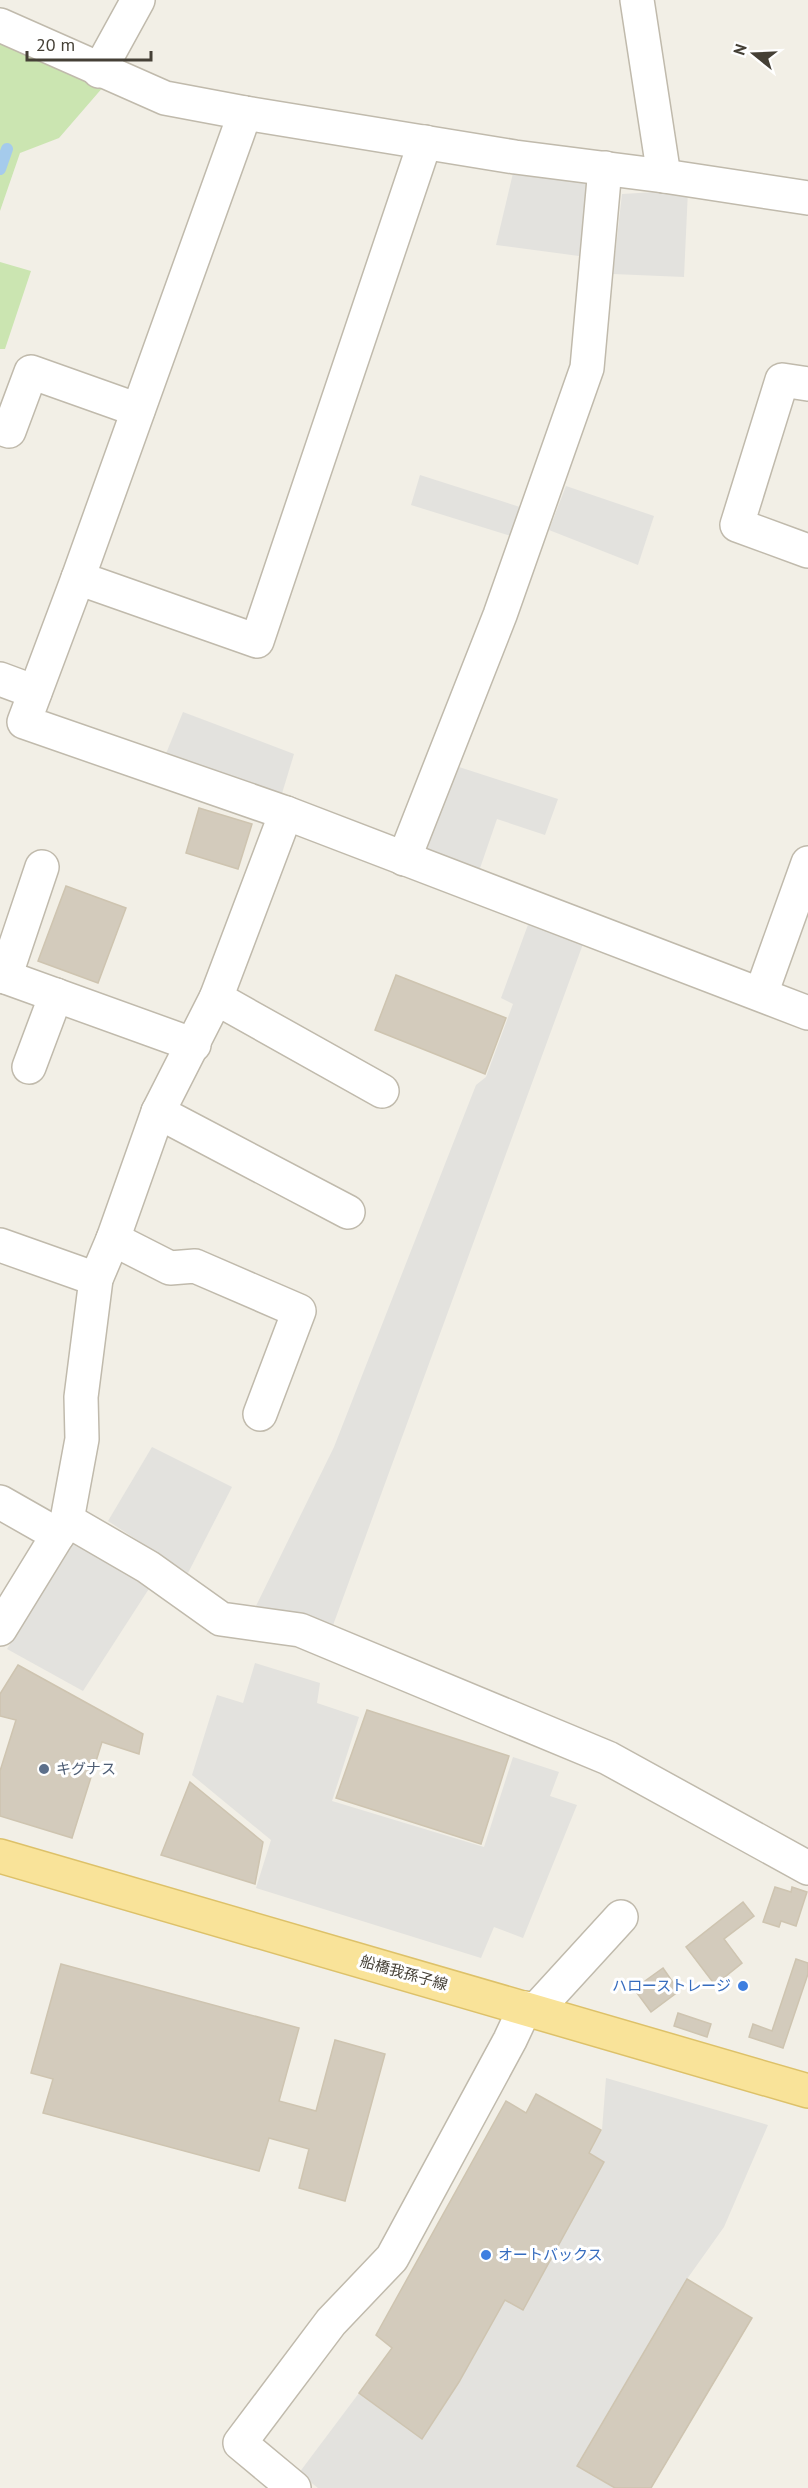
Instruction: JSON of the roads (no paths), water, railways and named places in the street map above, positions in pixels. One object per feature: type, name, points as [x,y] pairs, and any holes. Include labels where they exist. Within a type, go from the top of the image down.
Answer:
[{"type":"main road","name":"船橋我孫子線","points":[[0,1856],[808,2091]]},
{"type":"street","points":[[99,71],[138,0]]},
{"type":"street","points":[[637,0],[664,176]]},
{"type":"street","points":[[0,25],[99,71],[165,98],[515,157],[664,176],[808,198]]},
{"type":"street","points":[[245,113],[24,722],[286,813],[808,1013]]},
{"type":"street","points":[[78,578],[257,641],[425,142]]},
{"type":"street","points":[[404,859],[500,615],[587,368],[605,168]]},
{"type":"street","points":[[0,428],[9,431],[31,372],[138,410]]},
{"type":"street","points":[[808,384],[782,380],[737,525],[808,551]]},
{"type":"street","points":[[0,679],[35,692]]},
{"type":"street","points":[[0,1629],[62,1528],[82,1439],[81,1397],[96,1279],[113,1239],[158,1112],[216,998],[286,813]]},
{"type":"street","points":[[761,994],[808,863]]},
{"type":"street","points":[[42,867],[2,976],[194,1045]]},
{"type":"street","points":[[29,1067],[56,995]]},
{"type":"street","points":[[216,998],[382,1091]]},
{"type":"street","points":[[158,1112],[348,1212]]},
{"type":"street","points":[[113,1239],[170,1268],[195,1266],[299,1311],[260,1414]]},
{"type":"street","points":[[0,1245],[96,1279]]},
{"type":"street","points":[[0,1502],[148,1568],[221,1618],[300,1630],[608,1758],[808,1869]]},
{"type":"street","points":[[294,2488],[240,2443],[331,2322],[392,2258],[510,2040],[530,2009],[621,1917]]},
{"type":"waterway","points":[[0,169],[7,149]]},
{"type":"place","name":"キグナス","points":[[44,1769]]},
{"type":"place","name":"ハローストレージ","points":[[743,1986]]},
{"type":"place","name":"オートバックス","points":[[486,2255]]}]
